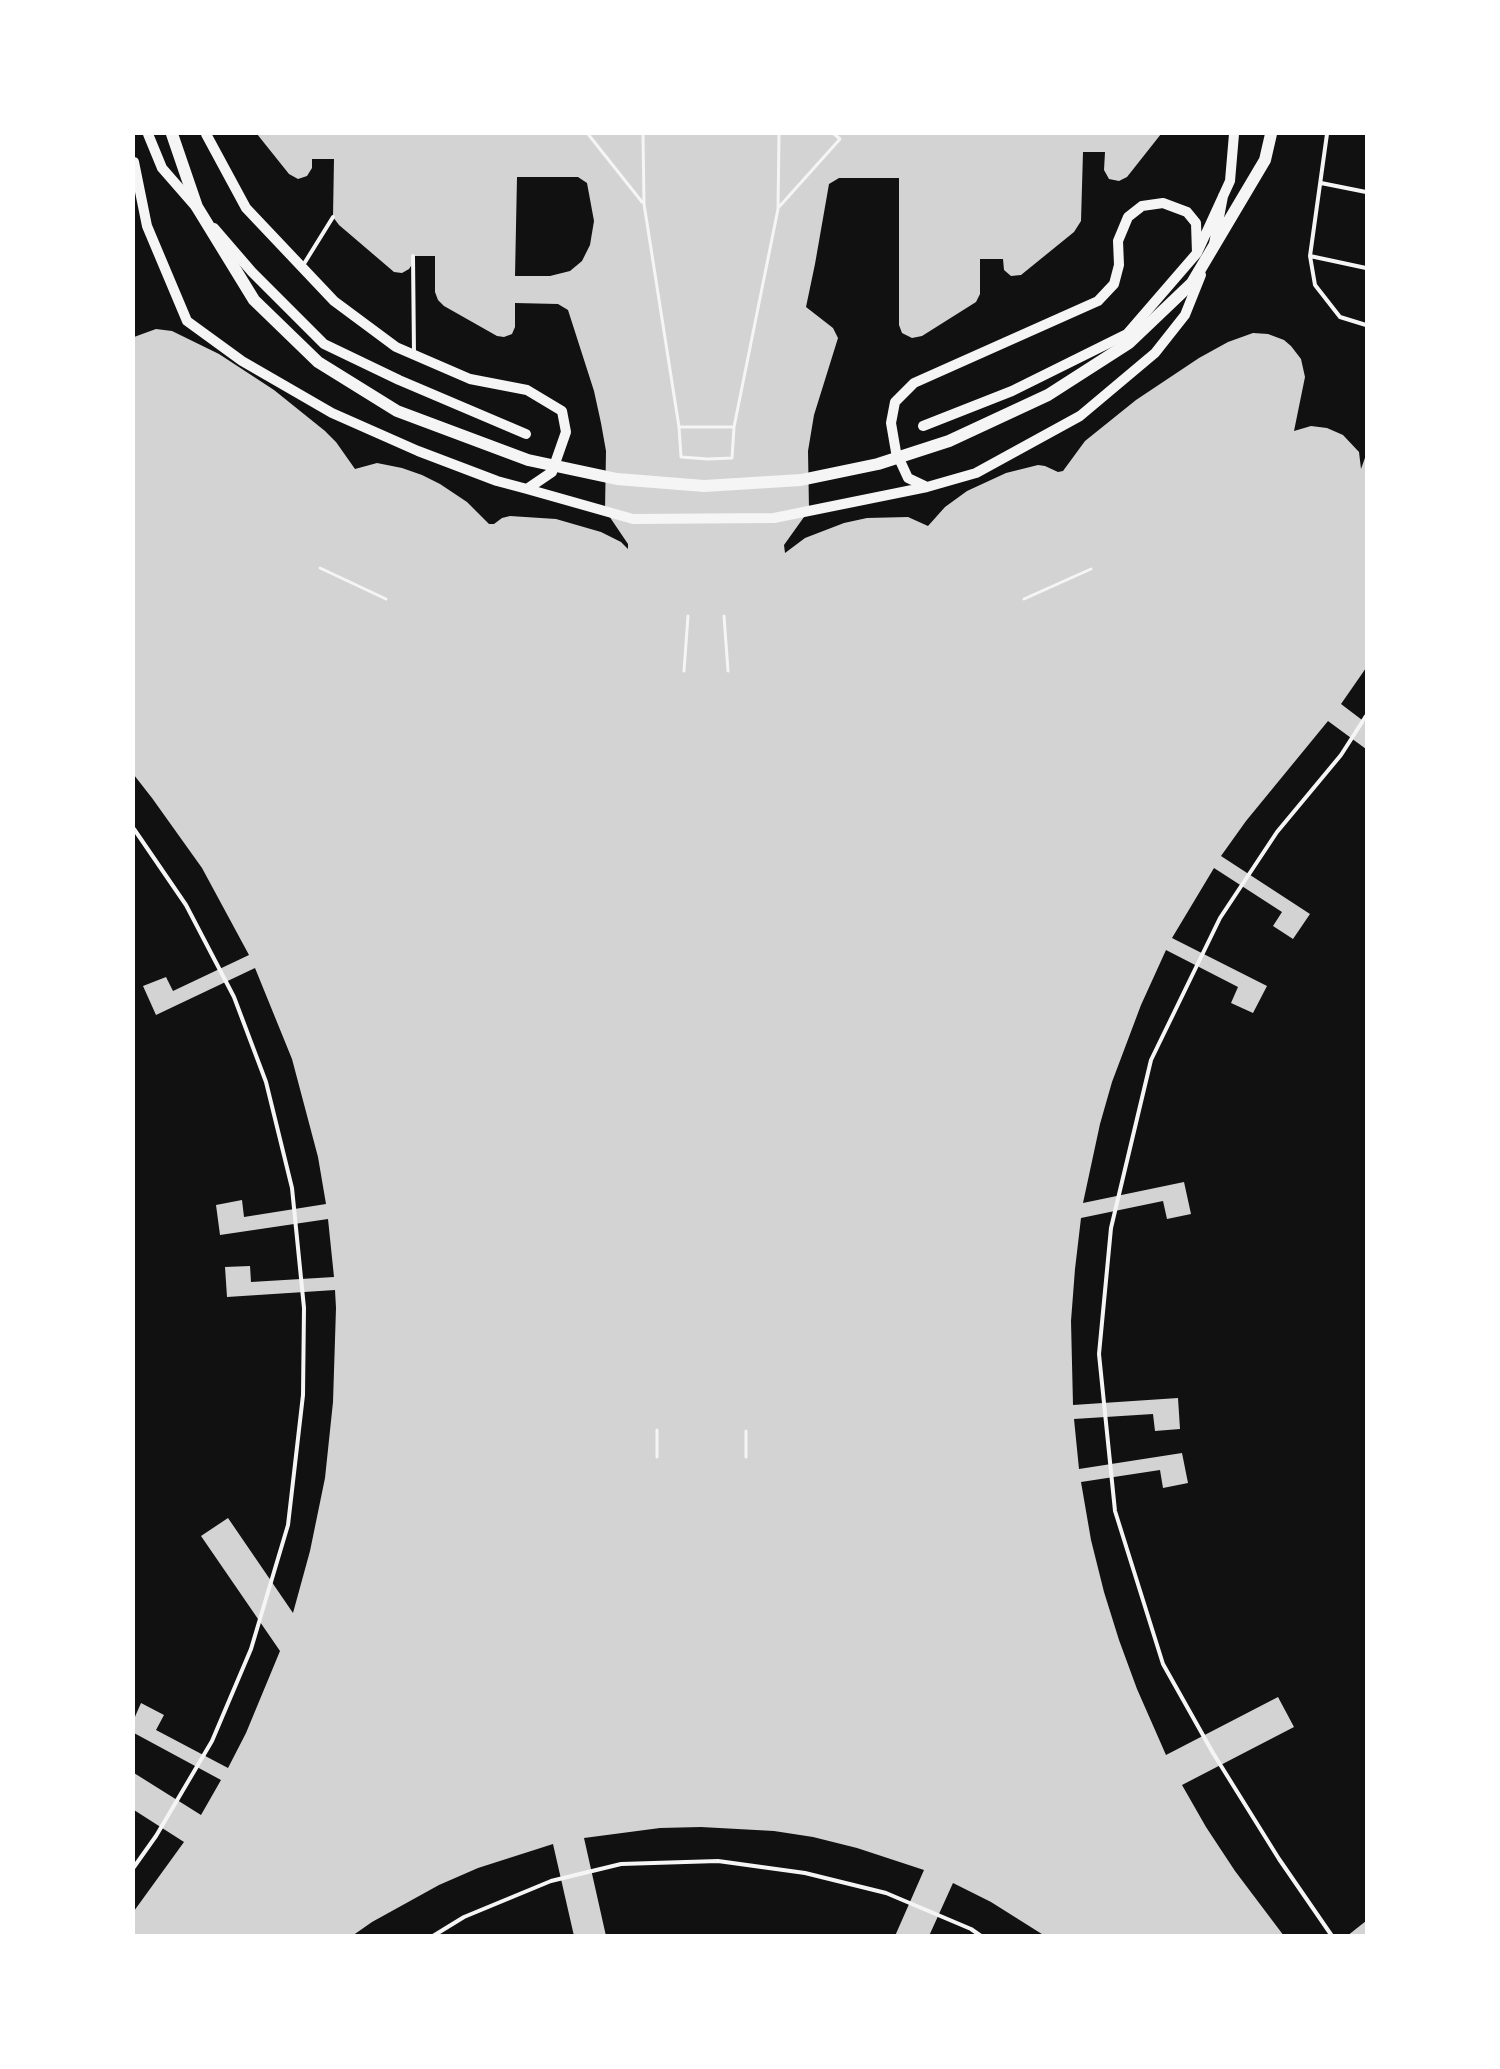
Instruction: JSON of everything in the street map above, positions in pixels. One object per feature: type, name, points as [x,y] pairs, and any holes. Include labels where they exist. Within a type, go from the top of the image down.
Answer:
[{"type":"main road","points":[[147,134],[162,168],[252,272],[324,344],[399,380],[526,434]]},
{"type":"main road","points":[[172,134],[197,207],[255,300],[318,362],[397,411],[528,460],[617,479],[704,486],[801,480],[878,464],[949,441],[1048,395],[1129,343],[1192,283],[1265,159],[1271,134]]},
{"type":"main road","points":[[206,134],[246,208],[334,302],[396,346],[470,379],[527,390],[562,411],[566,432],[552,472],[527,489]]},
{"type":"main road","points":[[923,426],[1012,391],[1126,334],[1197,253],[1230,181],[1234,134]]},
{"type":"main road","points":[[134,162],[147,226],[187,321],[242,361],[332,413],[418,451],[497,481],[633,519],[774,518],[927,486],[976,473],[1080,416],[1155,353],[1185,315],[1214,243],[1223,196]]},
{"type":"main road","points":[[927,486],[908,478],[896,452],[891,423],[895,402],[914,383],[1098,301],[1114,284],[1119,265],[1118,241],[1128,217],[1142,206],[1163,203],[1187,212],[1196,223],[1197,253]]},
{"type":"lane","points":[[1327,134],[1310,256],[1315,285],[1340,317],[1366,325]]},
{"type":"lane","points":[[1321,183],[1366,192]]},
{"type":"lane","points":[[302,268],[333,218]]},
{"type":"lane","points":[[413,256],[414,354]]},
{"type":"lane","points":[[1310,256],[1366,268]]},
{"type":"lane","points":[[1332,1935],[1267,1840],[1213,1753],[1163,1664],[1115,1511],[1099,1354],[1111,1228],[1151,1060],[1220,918],[1277,832],[1341,755],[1366,716]]},
{"type":"lane","points":[[134,829],[186,905],[234,997],[266,1082],[292,1188],[304,1308],[303,1395],[288,1525],[251,1649],[212,1740],[156,1836],[134,1867]]},
{"type":"lane","points":[[433,1935],[464,1917],[551,1881],[621,1864],[718,1861],[806,1873],[886,1893],[981,1935]]},
{"type":"path","points":[[588,134],[644,204]]},
{"type":"path","points":[[643,134],[644,204],[679,427],[681,457],[708,459],[732,458],[734,427],[778,209],[779,134]]},
{"type":"path","points":[[778,209],[840,139],[834,134]]},
{"type":"path","points":[[679,427],[734,427]]},
{"type":"path","points":[[320,568],[386,599]]},
{"type":"path","points":[[1024,599],[1090,569]]},
{"type":"path","points":[[684,671],[688,616]]},
{"type":"path","points":[[724,616],[728,671]]},
{"type":"path","points":[[657,1430],[657,1457]]},
{"type":"path","points":[[746,1431],[746,1457]]},
{"type":"building","points":[[257,134],[1161,134],[1127,177],[1119,181],[1109,179],[1104,170],[1105,152],[1083,152],[1081,221],[1074,232],[1021,275],[1011,276],[1004,270],[1003,259],[980,259],[980,294],[976,302],[922,336],[912,338],[902,333],[899,325],[899,178],[839,178],[829,184],[806,307],[833,328],[838,338],[814,415],[808,451],[809,510],[784,545],[785,553],[805,538],[844,523],[867,518],[908,517],[928,526],[945,507],[967,491],[1006,473],[1038,465],[1058,472],[1063,471],[1085,441],[1136,400],[1199,358],[1228,342],[1253,333],[1268,334],[1284,340],[1301,359],[1305,377],[1294,431],[1311,426],[1327,428],[1343,435],[1359,452],[1361,469],[1366,455],[1366,668],[1341,704],[1366,723],[1366,749],[1328,721],[1246,821],[1221,856],[1310,914],[1293,939],[1273,926],[1282,912],[1214,868],[1172,938],[1267,986],[1253,1013],[1231,1003],[1238,987],[1166,950],[1141,1005],[1112,1082],[1100,1124],[1083,1203],[1184,1182],[1191,1214],[1167,1219],[1163,1201],[1081,1218],[1071,1321],[1073,1405],[1178,1398],[1180,1429],[1155,1431],[1153,1414],[1074,1419],[1079,1469],[1182,1453],[1188,1483],[1163,1488],[1160,1470],[1081,1482],[1091,1540],[1104,1592],[1137,1689],[1166,1755],[1278,1697],[1294,1727],[1182,1785],[1235,1871],[1284,1936],[1045,1936],[991,1902],[953,1883],[929,1936],[895,1936],[924,1870],[857,1848],[813,1837],[774,1831],[701,1827],[660,1828],[584,1838],[606,1936],[574,1936],[553,1844],[478,1868],[439,1885],[372,1922],[352,1936],[134,1936],[134,1911],[184,1842],[134,1810],[134,1773],[201,1815],[221,1780],[134,1733],[134,1719],[141,1703],[164,1715],[156,1730],[228,1768],[246,1733],[280,1651],[201,1536],[228,1518],[293,1613],[310,1551],[325,1478],[333,1402],[336,1308],[335,1290],[227,1297],[225,1267],[250,1266],[251,1282],[334,1277],[328,1219],[220,1235],[216,1205],[242,1200],[244,1217],[326,1204],[318,1157],[292,1059],[255,968],[156,1015],[143,986],[166,977],[173,991],[249,955],[202,868],[134,775],[134,337],[156,329],[172,331],[219,354],[274,390],[325,431],[336,442],[355,469],[377,463],[422,475],[467,502],[489,524],[510,516],[556,519],[601,532],[621,542],[628,549],[628,544],[605,510],[606,451],[601,423],[594,391],[568,310],[558,304],[515,303],[515,327],[512,334],[504,337],[497,336],[444,306],[438,300],[435,292],[435,256],[413,256],[413,263],[409,269],[402,273],[394,272],[339,225],[333,217],[334,159],[312,159],[312,168],[307,176],[298,179],[289,174]],"holes":[[[517,177],[578,177],[587,183],[594,221],[590,245],[582,261],[570,271],[550,276],[515,276]]]},
{"type":"building","points":[[1366,1921],[1366,1936],[1347,1936]]}]
